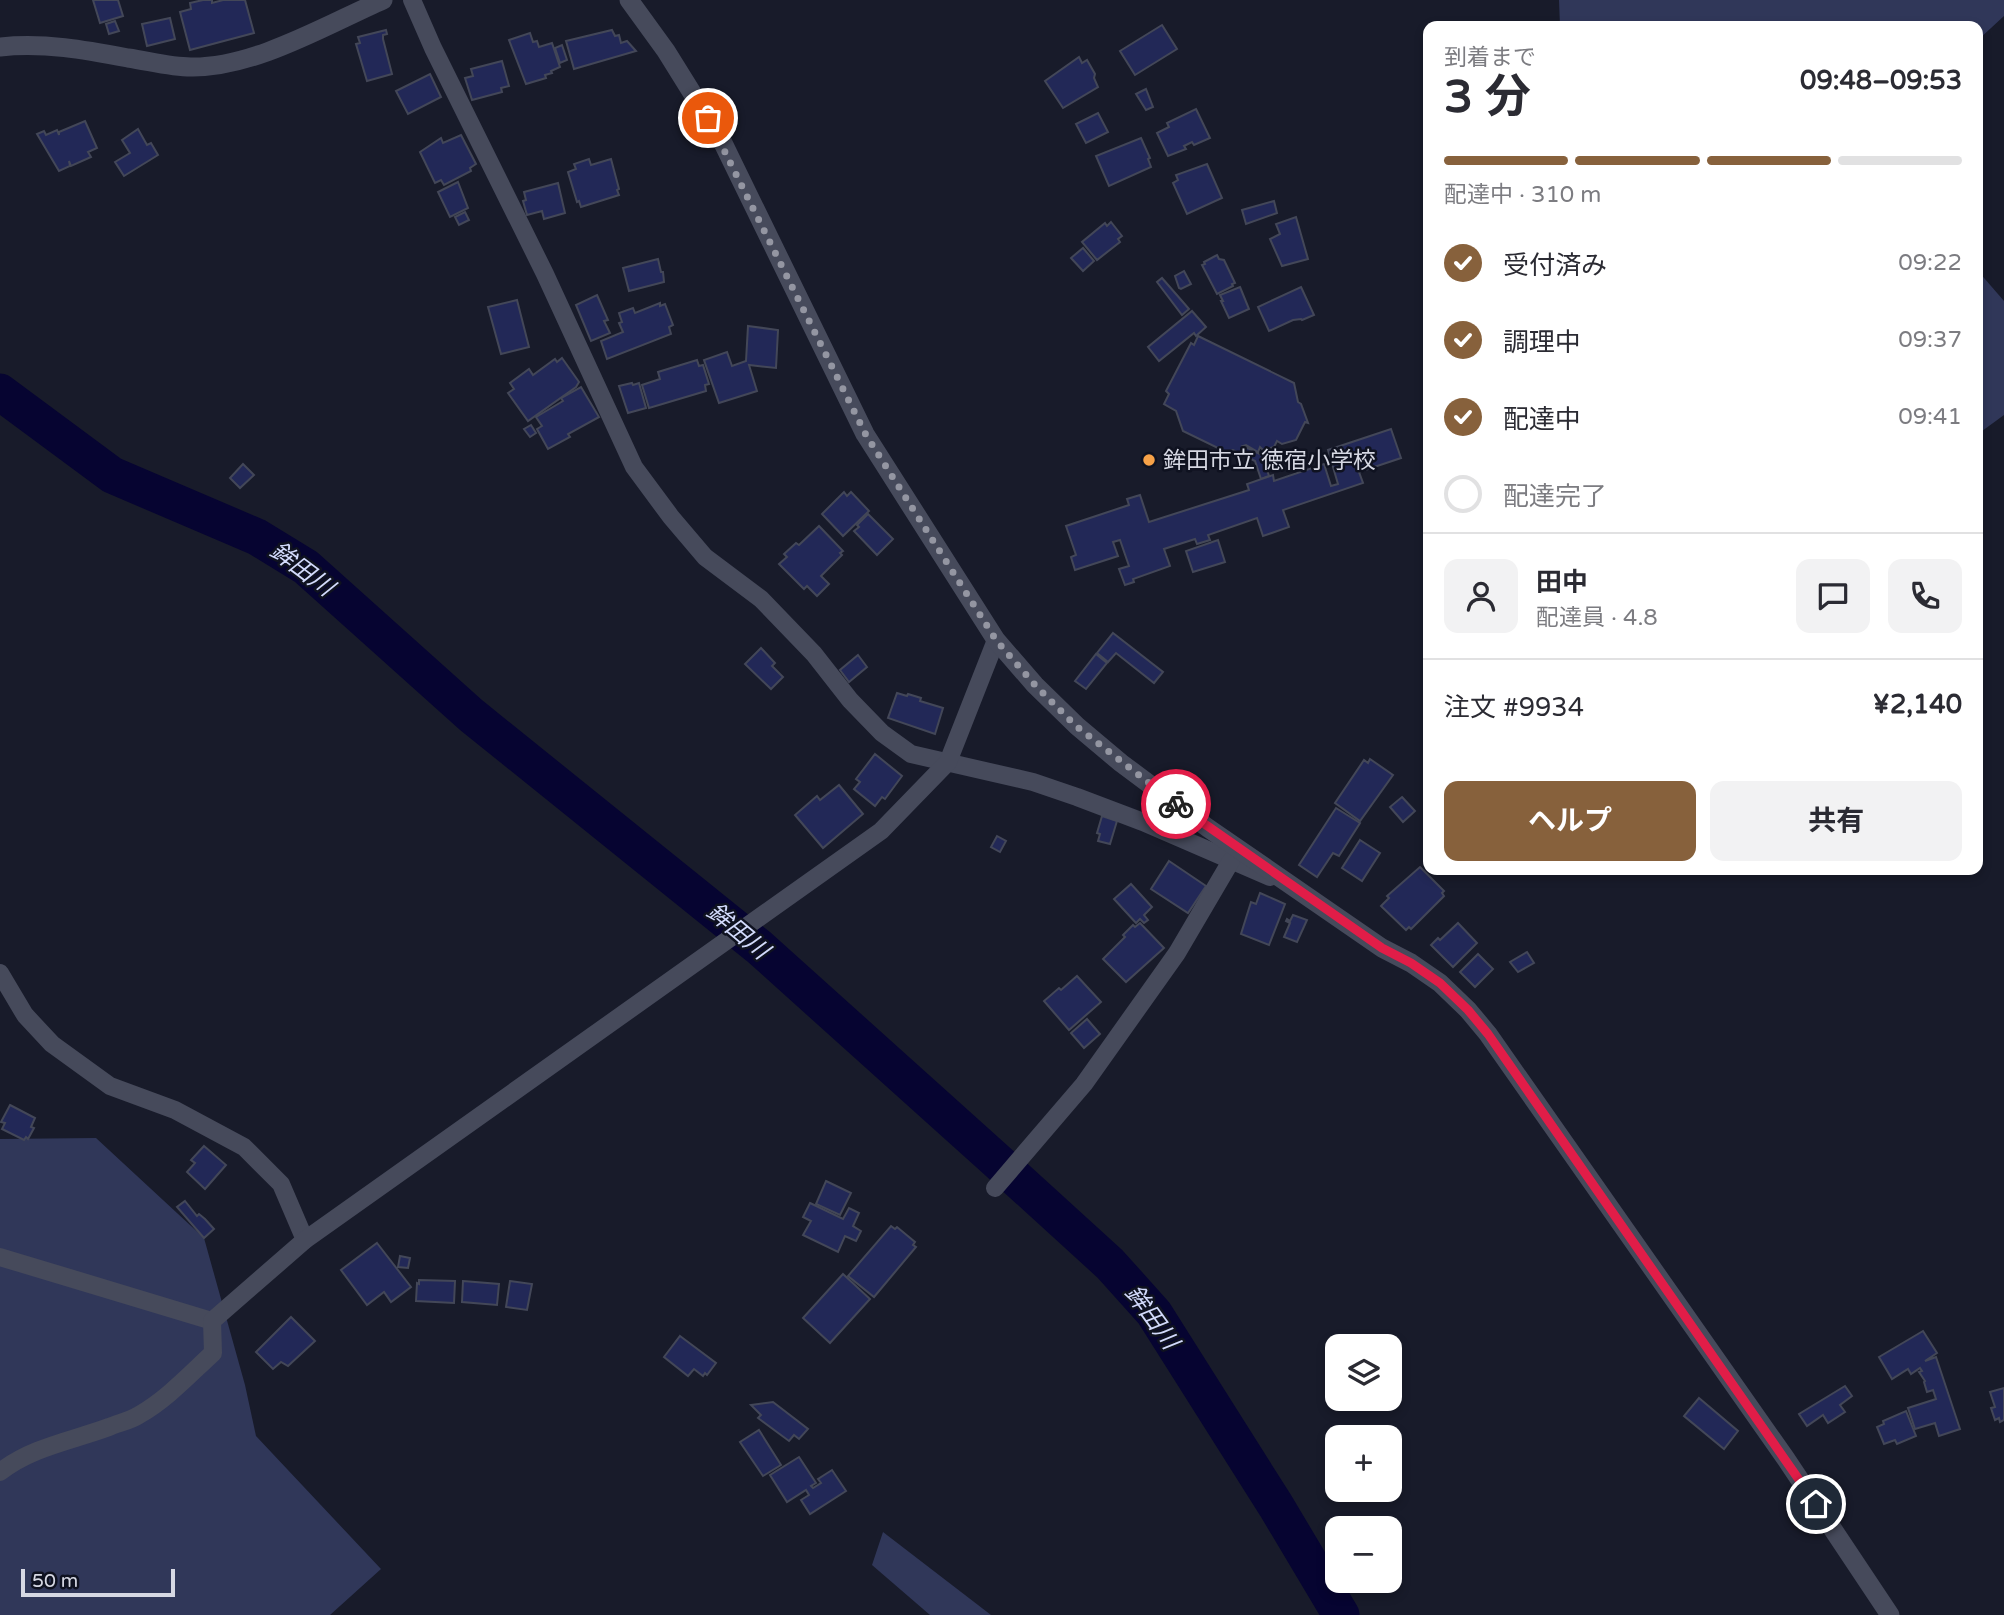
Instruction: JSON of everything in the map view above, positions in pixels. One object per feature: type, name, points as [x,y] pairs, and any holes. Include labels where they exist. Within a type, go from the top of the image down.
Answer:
[{"type":"street","points":[[0,47],[47,46],[168,65],[214,66],[284,44],[383,0]]},
{"type":"street","points":[[412,0],[545,274],[634,467],[705,557],[761,599],[814,654],[850,701],[882,733],[911,754],[1033,782],[1077,797],[1296,887]]},
{"type":"street","points":[[629,0],[666,51],[722,141],[866,435],[996,640],[1076,726],[1121,763],[1208,828],[1382,948],[1411,963],[1440,983],[1468,1010],[1588,1175],[1786,1459],[1890,1615]]},
{"type":"street","points":[[0,1472],[45,1446],[86,1435],[137,1416],[171,1393],[212,1353],[212,1321],[304,1240],[881,831],[948,762],[996,640]]},
{"type":"street","points":[[995,1188],[1084,1084],[1177,953],[1231,861]]},
{"type":"street","points":[[0,973],[25,1015],[52,1044],[110,1086],[175,1110],[244,1147],[281,1184],[304,1240]]},
{"type":"street","points":[[0,1257],[212,1321]]},
{"type":"shaded area","points":[[1559,0],[2004,0],[2004,16],[1983,35],[1983,21],[1560,21]]},
{"type":"shaded area","points":[[1983,277],[2004,301],[2004,415],[1983,430]]},
{"type":"shaded area","points":[[96,1138],[204,1238],[245,1385],[256,1436],[381,1569],[330,1615],[0,1615],[0,1139]]},
{"type":"shaded area","points":[[883,1532],[991,1615],[930,1615],[872,1565]]},
{"type":"building","points":[[93,0],[118,0],[123,16],[100,23]]},
{"type":"building","points":[[212,0],[212,3],[245,0],[254,33],[190,50],[180,12],[191,9],[190,3]]},
{"type":"building","points":[[170,18],[175,39],[147,46],[142,24]]},
{"type":"building","points":[[115,21],[119,31],[109,34],[106,24]]},
{"type":"building","points":[[1162,25],[1177,49],[1135,75],[1120,51]]},
{"type":"building","points":[[386,30],[387,34],[383,35],[383,39],[392,74],[367,81],[356,44],[360,43],[358,37]]},
{"type":"building","points":[[612,30],[615,36],[619,35],[621,43],[627,41],[636,51],[574,69],[566,41]]},
{"type":"building","points":[[530,33],[533,42],[537,41],[539,47],[552,43],[560,67],[545,75],[546,78],[526,84],[509,40]]},
{"type":"building","points":[[562,45],[567,60],[560,63],[555,48]]},
{"type":"building","points":[[1079,57],[1082,63],[1087,60],[1095,74],[1098,87],[1063,108],[1045,81]]},
{"type":"building","points":[[502,61],[509,86],[501,88],[502,92],[472,100],[465,78],[473,76],[471,69]]},
{"type":"building","points":[[430,74],[441,97],[408,114],[396,91]]},
{"type":"building","points":[[1146,89],[1153,107],[1146,110],[1136,94]]},
{"type":"building","points":[[1196,109],[1210,138],[1194,145],[1192,142],[1184,146],[1186,149],[1168,156],[1157,133],[1169,127],[1167,123]]},
{"type":"building","points":[[1098,113],[1108,132],[1086,143],[1076,124]]},
{"type":"building","points":[[85,121],[97,148],[88,152],[91,157],[71,166],[69,161],[70,166],[59,171],[37,134],[44,131],[46,135],[57,130],[59,135],[59,132]]},
{"type":"building","points":[[138,129],[147,145],[151,143],[158,155],[124,176],[115,162],[130,153],[122,140]]},
{"type":"building","points":[[461,135],[476,164],[470,168],[471,171],[444,185],[441,180],[435,183],[420,152],[441,138],[443,143]]},
{"type":"building","points":[[1141,138],[1151,167],[1109,186],[1096,156]]},
{"type":"building","points":[[589,159],[591,165],[611,159],[619,195],[581,207],[568,172],[576,169],[574,164]]},
{"type":"building","points":[[1207,164],[1222,198],[1187,214],[1173,183],[1178,180],[1176,175]]},
{"type":"building","points":[[458,182],[468,208],[450,217],[438,192]]},
{"type":"building","points":[[558,183],[565,213],[544,219],[542,211],[527,215],[523,201],[526,200],[524,192]]},
{"type":"building","points":[[1274,201],[1277,213],[1246,224],[1242,210]]},
{"type":"building","points":[[465,212],[469,220],[459,225],[455,217]]},
{"type":"building","points":[[1296,217],[1308,259],[1282,266],[1270,239],[1280,234],[1276,224]]},
{"type":"building","points":[[1111,222],[1122,236],[1118,239],[1120,242],[1097,260],[1082,242],[1105,223],[1107,226]]},
{"type":"building","points":[[1083,248],[1094,261],[1083,271],[1071,258]]},
{"type":"building","points":[[1217,255],[1224,260],[1235,283],[1217,294],[1202,265]]},
{"type":"building","points":[[658,259],[664,282],[629,291],[623,268]]},
{"type":"building","points":[[1184,271],[1191,284],[1181,289],[1175,276]]},
{"type":"building","points":[[1162,278],[1189,309],[1182,315],[1157,282]]},
{"type":"building","points":[[1240,287],[1249,309],[1229,318],[1220,295]]},
{"type":"building","points":[[1301,287],[1314,315],[1293,320],[1269,331],[1258,307]]},
{"type":"building","points":[[597,295],[608,320],[604,321],[610,333],[591,341],[576,305]]},
{"type":"building","points":[[517,300],[529,347],[501,354],[488,307]]},
{"type":"building","points":[[660,303],[660,306],[665,304],[673,325],[669,327],[671,334],[607,359],[601,341],[623,332],[619,313],[633,308],[635,313]]},
{"type":"building","points":[[1192,311],[1206,327],[1196,336],[1194,333],[1159,361],[1148,347]]},
{"type":"building","points":[[748,326],[778,330],[776,368],[749,365],[757,391],[719,403],[704,360],[727,352],[732,366],[746,361]]},
{"type":"building","points":[[1198,336],[1294,383],[1298,402],[1308,423],[1305,422],[1296,440],[1282,444],[1277,441],[1274,447],[1263,450],[1260,447],[1258,452],[1243,446],[1262,455],[1269,476],[1261,479],[1255,461],[1233,450],[1226,452],[1183,431],[1176,411],[1164,404],[1169,394],[1166,391],[1191,343],[1194,345]]},
{"type":"building","points":[[562,358],[579,382],[576,387],[528,421],[508,393],[514,389],[510,383],[529,369],[533,375],[555,359],[557,362]]},
{"type":"building","points":[[697,360],[699,366],[703,365],[709,384],[705,385],[706,391],[649,408],[642,385],[660,379],[658,372]]},
{"type":"building","points":[[639,383],[646,408],[628,413],[619,386]]},
{"type":"building","points":[[581,387],[599,417],[548,449],[537,429],[542,426],[536,417]]},
{"type":"building","points":[[531,425],[536,433],[530,437],[524,429]]},
{"type":"building","points":[[1391,429],[1401,458],[1359,472],[1363,483],[1283,510],[1289,527],[1263,536],[1257,518],[1208,535],[1210,540],[1197,544],[1195,539],[1164,549],[1170,566],[1133,579],[1134,582],[1125,585],[1119,569],[1129,566],[1120,540],[1113,542],[1118,556],[1075,570],[1071,557],[1076,555],[1066,526],[1129,505],[1127,499],[1140,495],[1149,522],[1249,490],[1247,484],[1273,475],[1274,481],[1324,464],[1331,486],[1338,484],[1328,450]]},
{"type":"building","points":[[243,464],[254,475],[240,488],[230,478]]},
{"type":"building","points":[[844,492],[847,496],[851,492],[869,511],[843,536],[822,514]]},
{"type":"building","points":[[868,514],[893,539],[877,555],[854,531]]},
{"type":"building","points":[[819,526],[843,551],[821,576],[829,584],[817,596],[807,586],[804,589],[779,564],[787,557],[784,554],[796,543],[799,545]]},
{"type":"building","points":[[1218,540],[1225,562],[1193,572],[1186,551]]},
{"type":"building","points":[[1113,633],[1163,672],[1154,683],[1116,653],[1108,662],[1097,653]]},
{"type":"building","points":[[761,648],[775,663],[772,666],[783,677],[771,689],[745,664]]},
{"type":"building","points":[[1096,654],[1107,663],[1086,689],[1075,681]]},
{"type":"building","points":[[858,655],[867,667],[849,682],[840,670]]},
{"type":"building","points":[[897,693],[921,698],[920,701],[943,708],[935,734],[888,718]]},
{"type":"building","points":[[875,754],[902,776],[885,799],[882,797],[875,806],[854,789],[860,782],[856,779]]},
{"type":"building","points":[[1370,759],[1393,775],[1360,821],[1335,803],[1364,760],[1368,763]]},
{"type":"building","points":[[839,785],[863,814],[823,848],[795,815],[817,796],[820,800]]},
{"type":"building","points":[[1402,797],[1415,811],[1403,822],[1390,807]]},
{"type":"building","points":[[1336,808],[1360,823],[1339,856],[1333,853],[1317,877],[1299,865]]},
{"type":"building","points":[[1102,816],[1117,821],[1110,844],[1098,841],[1100,834],[1097,833]]},
{"type":"building","points":[[997,836],[1006,841],[1000,852],[991,847]]},
{"type":"building","points":[[1360,840],[1380,853],[1362,881],[1342,868]]},
{"type":"building","points":[[1169,861],[1206,886],[1188,913],[1151,889]]},
{"type":"building","points":[[1420,867],[1423,875],[1428,875],[1444,891],[1444,896],[1411,929],[1409,927],[1406,930],[1381,906],[1389,898],[1387,896]]},
{"type":"building","points":[[1131,884],[1152,907],[1144,915],[1148,920],[1144,923],[1140,919],[1136,923],[1114,899]]},
{"type":"building","points":[[1260,893],[1285,904],[1269,945],[1241,934],[1251,902],[1256,904]]},
{"type":"building","points":[[1293,915],[1307,920],[1297,942],[1284,937],[1290,923],[1286,921],[1290,921]]},
{"type":"building","points":[[1140,923],[1164,948],[1126,982],[1103,959],[1133,925],[1135,927]]},
{"type":"building","points":[[1458,923],[1477,943],[1453,967],[1431,945]]},
{"type":"building","points":[[1527,952],[1534,963],[1518,972],[1510,962]]},
{"type":"building","points":[[1478,954],[1493,969],[1475,987],[1460,972]]},
{"type":"building","points":[[1077,976],[1101,1002],[1069,1030],[1044,1001]]},
{"type":"building","points":[[1087,1019],[1100,1034],[1084,1048],[1071,1033]]},
{"type":"building","points":[[10,1105],[35,1118],[31,1127],[34,1128],[28,1139],[26,1137],[24,1140],[2,1129],[5,1123],[1,1122]]},
{"type":"building","points":[[204,1146],[226,1165],[205,1189],[187,1172],[195,1163],[191,1160]]},
{"type":"building","points":[[826,1181],[851,1193],[840,1215],[816,1204]]},
{"type":"building","points":[[185,1201],[197,1216],[199,1214],[214,1229],[204,1238],[177,1207]]},
{"type":"building","points":[[810,1203],[843,1219],[849,1208],[859,1213],[853,1226],[861,1231],[856,1241],[845,1236],[838,1252],[803,1235],[811,1221],[803,1217]]},
{"type":"building","points":[[891,1226],[895,1229],[897,1227],[915,1242],[913,1245],[916,1247],[874,1297],[848,1276]]},
{"type":"building","points":[[377,1243],[411,1287],[391,1302],[384,1292],[367,1305],[341,1270]]},
{"type":"building","points":[[400,1256],[410,1258],[408,1268],[398,1267]]},
{"type":"building","points":[[843,1274],[870,1299],[830,1343],[803,1318]]},
{"type":"building","points":[[419,1280],[455,1281],[454,1303],[416,1301]]},
{"type":"building","points":[[463,1281],[499,1284],[497,1305],[462,1302]]},
{"type":"building","points":[[510,1281],[532,1284],[527,1310],[506,1307]]},
{"type":"building","points":[[291,1317],[315,1341],[288,1366],[281,1362],[273,1369],[256,1352]]},
{"type":"building","points":[[1923,1331],[1937,1353],[1925,1361],[1936,1357],[1960,1429],[1939,1436],[1935,1423],[1915,1429],[1908,1408],[1936,1399],[1933,1390],[1927,1392],[1920,1368],[1911,1374],[1908,1369],[1892,1379],[1879,1357]]},
{"type":"building","points":[[680,1336],[716,1363],[707,1375],[705,1373],[703,1376],[694,1369],[688,1376],[664,1357]]},
{"type":"building","points":[[1845,1386],[1852,1396],[1840,1405],[1845,1412],[1828,1423],[1823,1415],[1807,1426],[1799,1414]]},
{"type":"building","points":[[2004,1388],[2004,1420],[2000,1422],[1999,1418],[1995,1420],[1991,1408],[1995,1407],[1990,1392]]},
{"type":"building","points":[[1699,1398],[1738,1431],[1724,1449],[1684,1416]]},
{"type":"building","points":[[773,1402],[808,1429],[799,1439],[794,1435],[789,1441],[758,1418],[761,1415],[751,1405]]},
{"type":"building","points":[[1906,1411],[1916,1436],[1897,1444],[1895,1440],[1884,1444],[1877,1427],[1884,1424],[1883,1421]]},
{"type":"building","points":[[759,1430],[781,1465],[763,1476],[740,1442]]},
{"type":"building","points":[[799,1457],[816,1483],[811,1486],[813,1488],[821,1483],[818,1479],[832,1470],[846,1491],[810,1514],[801,1500],[809,1495],[806,1490],[787,1502],[770,1475]]},
{"type":"waterway","name":"鉾田川","points":[[0,392],[112,475],[257,537],[306,567],[471,715],[759,947],[1110,1264],[1154,1313],[1276,1506],[1341,1615]]},
{"type":"way so far","points":[[708,118],[722,141],[866,435],[996,640],[1076,726],[1176,804]]},
{"type":"place","name":"鉾田市立 徳宿小学校","points":[[1149,460]]},
{"type":"route","points":[[1176,804],[1382,948],[1411,963],[1440,983],[1468,1010],[1573,1153],[1816,1504]]}]
